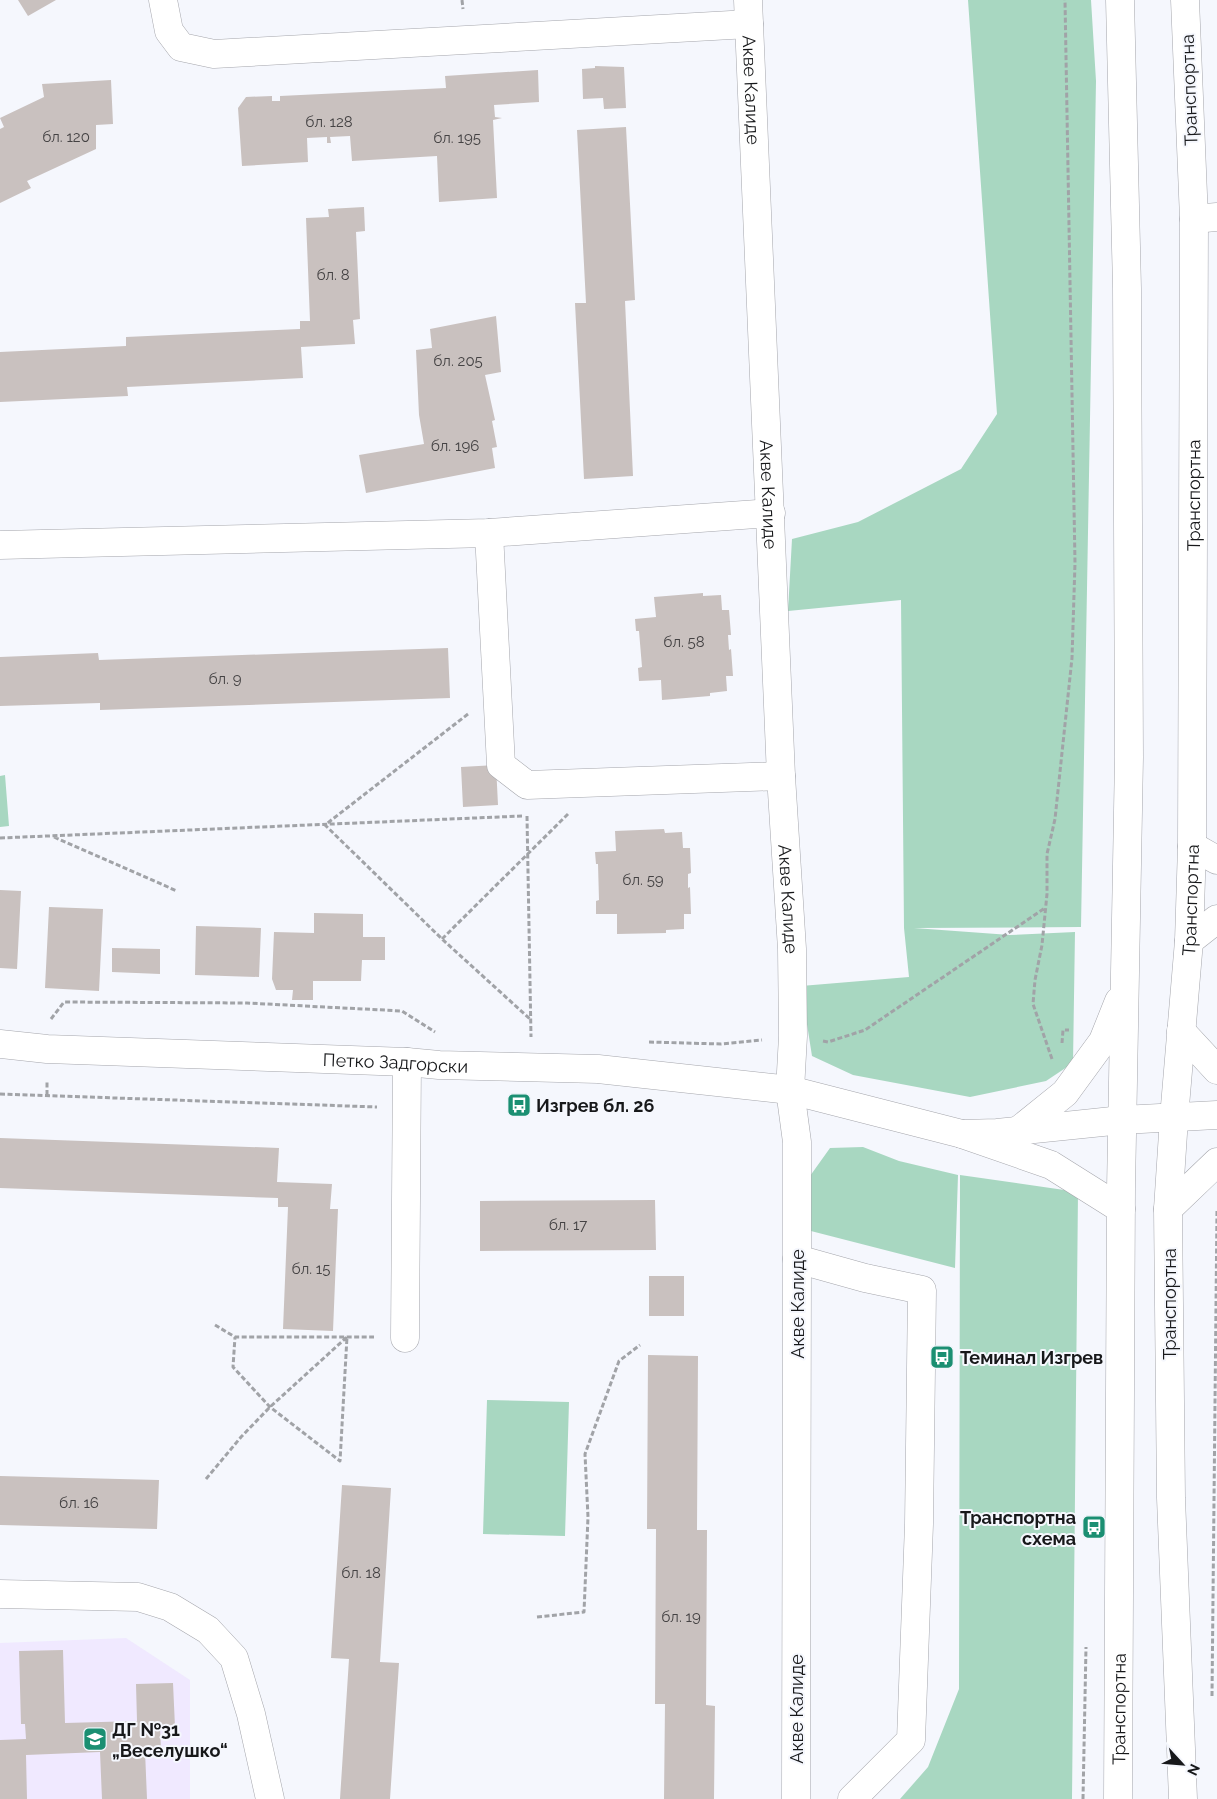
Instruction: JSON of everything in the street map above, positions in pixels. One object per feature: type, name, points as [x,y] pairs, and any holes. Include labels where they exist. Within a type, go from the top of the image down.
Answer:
[{"type":"street","points":[[163,0],[170,31],[181,47],[214,54],[748,12]]},
{"type":"street","name":"Транспортна","points":[[1118,1799],[1121,1209],[1129,757],[1127,288],[1120,0]]},
{"type":"street","name":"Транспортна","points":[[1184,1796],[1171,1498],[1168,1209],[1189,941],[1206,218],[1185,0]]},
{"type":"street","name":"Акве Калиде","points":[[748,12],[781,776],[792,949],[793,1036],[790,1090],[797,1142],[796,1799]]},
{"type":"street","points":[[0,545],[489,533],[770,513]]},
{"type":"street","points":[[489,533],[501,765],[527,785],[781,776]]},
{"type":"street","points":[[1192,846],[1217,860]]},
{"type":"street","points":[[1189,941],[1217,919]]},
{"type":"street","points":[[1019,1130],[1065,1093],[1103,1041],[1125,986]]},
{"type":"street","points":[[1181,1032],[1217,1070]]},
{"type":"street","name":"Петко Задгорски","points":[[0,1044],[47,1049],[407,1062],[439,1065],[598,1069],[790,1090],[962,1134]]},
{"type":"street","points":[[404,1338],[407,1062]]},
{"type":"street","points":[[962,1134],[1122,1120],[1217,1115]]},
{"type":"street","points":[[962,1134],[1051,1165],[1121,1209]]},
{"type":"street","points":[[1168,1209],[1217,1162]]},
{"type":"street","points":[[797,1259],[865,1278],[922,1290],[919,1524],[911,1740],[852,1799]]},
{"type":"street","points":[[0,1594],[138,1597],[170,1607],[208,1630],[234,1658],[251,1714],[270,1799]]},
{"type":"path","points":[[1057,1064],[1052,1061],[1034,1004],[1035,980],[1042,945],[1047,854],[1055,819],[1072,658],[1075,563],[1065,0]]},
{"type":"path","points":[[325,824],[498,691]]},
{"type":"path","points":[[442,939],[601,781]]},
{"type":"path","points":[[527,785],[531,1038]]},
{"type":"path","points":[[0,838],[527,816]]},
{"type":"path","points":[[325,824],[442,939],[530,1019]]},
{"type":"path","points":[[51,836],[177,891]]},
{"type":"path","points":[[645,1042],[721,1044],[793,1036],[828,1042],[865,1030],[1045,908]]},
{"type":"path","points":[[49,1021],[64,1002],[247,1003],[402,1011],[437,1034],[439,1065]]},
{"type":"path","points":[[1061,1044],[1063,1030],[1069,1030]]},
{"type":"path","points":[[521,1037],[540,1038]]},
{"type":"path","points":[[1051,1055],[1056,1051]]},
{"type":"path","points":[[0,1094],[407,1108]]},
{"type":"path","points":[[1212,1701],[1217,1209]]},
{"type":"path","points":[[215,1325],[235,1337],[404,1338]]},
{"type":"path","points":[[235,1337],[233,1367],[270,1407],[340,1461],[347,1337]]},
{"type":"path","points":[[206,1479],[241,1437],[270,1407],[347,1337]]},
{"type":"path","points":[[538,1616],[584,1612],[588,1518],[585,1454],[619,1361],[640,1346]]},
{"type":"shaded area","name":"ДГ №31 „Веселушко“","points":[[126,1638],[190,1680],[190,1799],[0,1799],[0,1643]]},
{"type":"green space","points":[[968,0],[1091,0],[1096,81],[1081,927],[914,928],[1010,935],[1075,932],[1073,1063],[1046,1081],[970,1097],[853,1075],[812,1056],[801,986],[909,977],[904,928],[901,600],[788,611],[792,539],[858,522],[961,469],[997,414]]},
{"type":"green space","points":[[5,775],[9,826],[0,827],[0,776]]},
{"type":"green space","points":[[863,1147],[899,1161],[958,1175],[955,1268],[807,1230],[805,1183],[830,1148]]},
{"type":"green space","points":[[960,1175],[1078,1192],[1072,1799],[900,1799],[928,1767],[959,1689]]},
{"type":"green space","points":[[487,1400],[569,1402],[565,1536],[483,1534]]},
{"type":"building","points":[[18,0],[56,0],[28,16]]},
{"type":"building","points":[[595,66],[624,67],[626,108],[604,109],[603,98],[583,99],[582,69],[595,68]]},
{"type":"building","points":[[538,70],[539,102],[494,105],[495,117],[502,118],[493,120],[497,198],[439,202],[437,156],[352,161],[350,136],[330,137],[331,143],[327,143],[327,137],[307,138],[308,162],[242,166],[238,108],[246,97],[272,96],[272,101],[280,101],[280,96],[446,88],[445,76]]},
{"type":"building","points":[[111,80],[113,124],[96,125],[96,149],[27,181],[31,188],[0,203],[0,129],[4,127],[0,118],[44,97],[42,84]]},
{"type":"building","points":[[626,127],[635,300],[625,301],[633,476],[584,479],[575,303],[586,303],[577,130]]},
{"type":"building","points":[[364,207],[365,231],[356,232],[360,319],[353,320],[355,344],[301,347],[303,378],[127,387],[128,396],[0,402],[0,352],[126,346],[126,337],[300,329],[300,321],[310,321],[306,218],[329,217],[328,209]]},
{"type":"building","points":[[496,316],[501,372],[485,375],[495,420],[492,421],[497,447],[492,448],[495,468],[366,493],[359,455],[424,444],[419,415],[416,350],[432,348],[430,329]]},
{"type":"building","points":[[703,593],[703,596],[721,595],[722,610],[729,610],[731,635],[728,635],[733,676],[726,676],[727,691],[710,693],[710,696],[662,700],[661,680],[639,681],[638,668],[642,667],[639,631],[636,631],[635,619],[656,617],[654,597]]},
{"type":"building","points":[[448,648],[450,698],[100,710],[100,703],[0,706],[0,657],[98,653],[99,660]]},
{"type":"building","points":[[496,765],[498,805],[463,807],[461,767]]},
{"type":"building","points":[[664,829],[665,833],[682,832],[683,848],[690,848],[691,873],[688,874],[688,888],[690,887],[691,914],[684,914],[684,929],[666,930],[666,933],[617,934],[617,914],[596,914],[596,901],[599,900],[598,864],[596,864],[595,852],[616,851],[615,831]]},
{"type":"building","points":[[0,890],[21,891],[17,969],[0,968]]},
{"type":"building","points":[[49,907],[103,909],[99,991],[45,988]]},
{"type":"building","points":[[314,913],[363,914],[363,937],[385,937],[385,960],[362,960],[361,981],[313,981],[313,1000],[292,1000],[293,990],[276,990],[272,979],[274,932],[314,933]]},
{"type":"building","points":[[196,926],[261,928],[259,977],[195,975]]},
{"type":"building","points":[[112,948],[160,949],[160,974],[112,972]]},
{"type":"building","points":[[0,1138],[279,1148],[277,1182],[332,1184],[330,1209],[338,1209],[333,1331],[283,1329],[288,1207],[278,1207],[278,1198],[0,1188]]},
{"type":"building","points":[[655,1200],[656,1250],[480,1251],[480,1201]]},
{"type":"building","points":[[649,1276],[684,1276],[684,1316],[649,1316]]},
{"type":"building","points":[[648,1355],[698,1356],[697,1530],[707,1530],[706,1705],[715,1706],[714,1799],[664,1799],[665,1704],[655,1704],[656,1529],[647,1529]]},
{"type":"building","points":[[0,1476],[159,1480],[157,1529],[0,1525]]},
{"type":"building","points":[[342,1485],[391,1488],[380,1662],[399,1663],[390,1799],[340,1799],[349,1659],[331,1658]]},
{"type":"building","points":[[63,1650],[65,1723],[137,1721],[136,1684],[173,1683],[175,1727],[160,1727],[161,1750],[145,1751],[147,1799],[102,1799],[100,1752],[26,1755],[27,1799],[0,1799],[0,1740],[26,1739],[25,1724],[21,1724],[19,1651]]},
{"type":"place","name":"Изгрев бл. 26","points":[[519,1105]]},
{"type":"place","name":"Теминал Изгрев","points":[[942,1357]]},
{"type":"place","name":"Транспортна схема","points":[[1094,1527]]},
{"type":"place","name":"ДГ №31 „Веселушко“","points":[[95,1739]]}]
